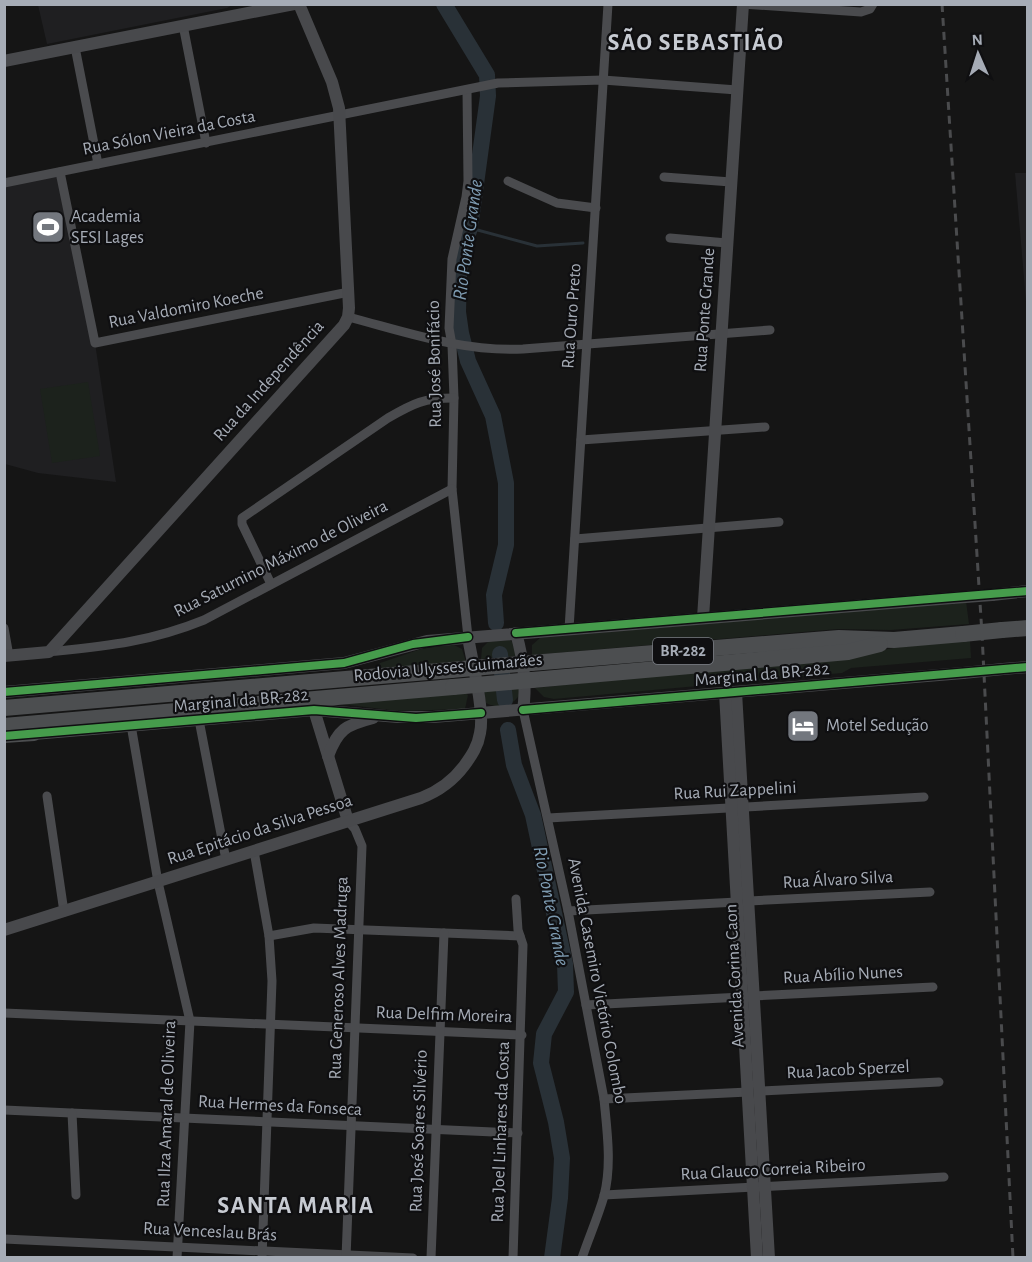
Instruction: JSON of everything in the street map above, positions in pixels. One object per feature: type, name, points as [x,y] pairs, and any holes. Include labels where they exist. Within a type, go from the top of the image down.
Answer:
[{"type":"highway","name":"Rodovia Ulysses Guimarães","points":[[4,708],[532,671],[848,652],[894,640],[1028,628]]},
{"type":"highway","name":"Rodovia Ulysses Guimarães","points":[[4,726],[452,678]]},
{"type":"highway","points":[[34,734],[84,719]]},
{"type":"main road","points":[[233,15],[253,4]]},
{"type":"main road","points":[[4,61],[294,4]]},
{"type":"main road","name":"Rua da Independência","points":[[49,652],[344,325],[348,317],[349,292],[340,116],[332,82],[299,4]]},
{"type":"main road","name":"Rua Ponte Grande","points":[[703,618],[742,4]]},
{"type":"main road","name":"Marginal da BR-282","points":[[4,692],[336,664],[413,644],[516,633],[1028,591]]},
{"type":"main road","points":[[516,633],[526,695],[523,710]]},
{"type":"main road","name":"Rua Epitácio da Silva Pessoa","points":[[4,930],[421,798],[445,787],[456,777],[476,749],[481,731],[481,713],[468,638]]},
{"type":"main road","points":[[7,656],[49,652]]},
{"type":"main road","name":"Marginal da BR-282","points":[[4,736],[314,710],[416,718],[1028,667]]},
{"type":"main road","name":"Avenida Corina Caon","points":[[730,692],[759,1187],[757,1257]]},
{"type":"main road","name":"Rua Generoso Alves Madruga","points":[[314,710],[348,821]]},
{"type":"main road","points":[[328,756],[333,741],[340,731],[360,721],[380,716]]},
{"type":"main road","name":"Avenida Corina Caon","points":[[759,1187],[769,1257]]},
{"type":"street","name":"Rua Ouro Preto","points":[[569,629],[608,4]]},
{"type":"street","points":[[742,4],[861,12],[871,7]]},
{"type":"street","points":[[183,25],[206,142]]},
{"type":"street","points":[[75,47],[98,164]]},
{"type":"street","name":"Rua Sólon Vieira da Costa","points":[[4,183],[491,84],[603,80],[738,90]]},
{"type":"street","name":"Rua José Bonifácio","points":[[467,90],[468,181],[453,250],[448,328],[461,346],[454,398],[452,489],[468,638]]},
{"type":"street","name":"Rua Valdomiro Koeche","points":[[60,172],[95,343],[349,292]]},
{"type":"street","points":[[664,177],[731,182]]},
{"type":"street","points":[[508,181],[557,203],[596,208]]},
{"type":"street","points":[[670,238],[727,243]]},
{"type":"street","points":[[348,317],[461,346],[505,350],[770,330]]},
{"type":"street","points":[[271,584],[242,524],[242,518],[402,410],[423,400],[454,398]]},
{"type":"street","points":[[581,440],[765,427]]},
{"type":"street","name":"Rua Saturnino Máximo de Oliveira","points":[[49,652],[114,645],[157,637],[204,620],[452,489]]},
{"type":"street","points":[[575,538],[780,522]]},
{"type":"street","points":[[4,628],[7,656]]},
{"type":"street","name":"Avenida Casemiro Victório Colombo","points":[[523,710],[568,911],[604,1099],[608,1150],[604,1195],[582,1257]]},
{"type":"street","points":[[199,720],[226,860]]},
{"type":"street","name":"Rua Ilza Amaral de Oliveira","points":[[131,726],[158,882],[190,1021],[177,1257]]},
{"type":"street","points":[[47,796],[64,912]]},
{"type":"street","name":"Rua Rui Zappelini","points":[[548,818],[924,797]]},
{"type":"street","name":"Rua Generoso Alves Madruga","points":[[346,1256],[362,846],[356,829],[348,821]]},
{"type":"street","points":[[254,851],[269,936],[272,981],[262,1254]]},
{"type":"street","name":"Rua Álvaro Silva","points":[[568,911],[930,892]]},
{"type":"street","name":"Rua Joel Linhares da Costa","points":[[513,1257],[522,1035],[523,945],[519,936],[516,899]]},
{"type":"street","points":[[269,936],[314,928],[519,936]]},
{"type":"street","name":"Rua José Soares Silvério","points":[[431,1257],[444,933]]},
{"type":"street","name":"Rua Abílio Nunes","points":[[586,1005],[933,987]]},
{"type":"street","name":"Rua Delfim Moreira","points":[[4,1013],[522,1035]]},
{"type":"street","name":"Rua Jacob Sperzel","points":[[604,1099],[939,1082]]},
{"type":"street","name":"Rua Hermes da Fonseca","points":[[4,1110],[518,1133]]},
{"type":"street","points":[[72,1113],[76,1195]]},
{"type":"street","name":"Rua Glauco Correia Ribeiro","points":[[604,1195],[944,1177]]},
{"type":"street","name":"Rua Venceslau Brás","points":[[4,1239],[178,1247],[262,1254],[413,1257]]},
{"type":"shaded area","points":[[38,4],[232,5],[227,8],[47,44]]},
{"type":"shaded area","points":[[60,172],[95,343],[116,482],[38,473],[5,464],[5,183]]},
{"type":"shaded area","points":[[1015,173],[1027,173],[1027,313]]},
{"type":"shaded area","points":[[88,382],[100,456],[52,463],[40,389]]},
{"type":"shaded area","points":[[966,601],[969,624],[891,630],[838,629],[532,655],[532,645],[540,638]]},
{"type":"shaded area","points":[[509,640],[513,642],[516,656],[481,659],[482,648],[489,641]]},
{"type":"shaded area","points":[[970,640],[971,658],[851,668],[842,673],[554,699],[544,697],[535,688],[853,656],[893,648]]},
{"type":"shaded area","points":[[452,644],[462,649],[466,662],[382,668],[378,666],[380,663],[421,649]]},
{"type":"shaded area","points":[[519,685],[520,694],[510,704],[496,706],[486,703],[483,689]]},
{"type":"shaded area","points":[[465,693],[468,695],[465,709],[398,711],[341,704]]},
{"type":"waterway","name":"Rio Ponte Grande","points":[[444,4],[487,75],[488,96],[470,228],[459,274],[458,312],[468,361],[493,416],[506,483],[506,545],[494,595],[496,623]]},
{"type":"waterway","points":[[470,228],[537,246],[583,243]]},
{"type":"waterway","name":"Rio Ponte Grande","points":[[500,654],[505,700]]},
{"type":"waterway","name":"Rio Ponte Grande","points":[[508,730],[514,765],[533,815],[565,964],[566,992],[544,1034],[541,1063],[556,1122],[562,1158],[560,1198],[552,1258]]},
{"type":"railway","points":[[942,4],[982,634],[1013,1258]]},
{"type":"cycle path","points":[[516,633],[1028,591]]},
{"type":"cycle path","points":[[4,692],[344,663],[413,644],[468,637]]},
{"type":"cycle path","points":[[523,710],[1028,667]]},
{"type":"cycle path","points":[[4,736],[314,710],[416,718],[481,713]]},
{"type":"place","name":"Academia SESI Lages","points":[[48,227]]},
{"type":"place","name":"Motel Sedução","points":[[803,726]]},
{"type":"district","name":"SÃO SEBASTIÃO","points":[[696,43]]},
{"type":"district","name":"SANTA MARIA","points":[[296,1206]]}]
